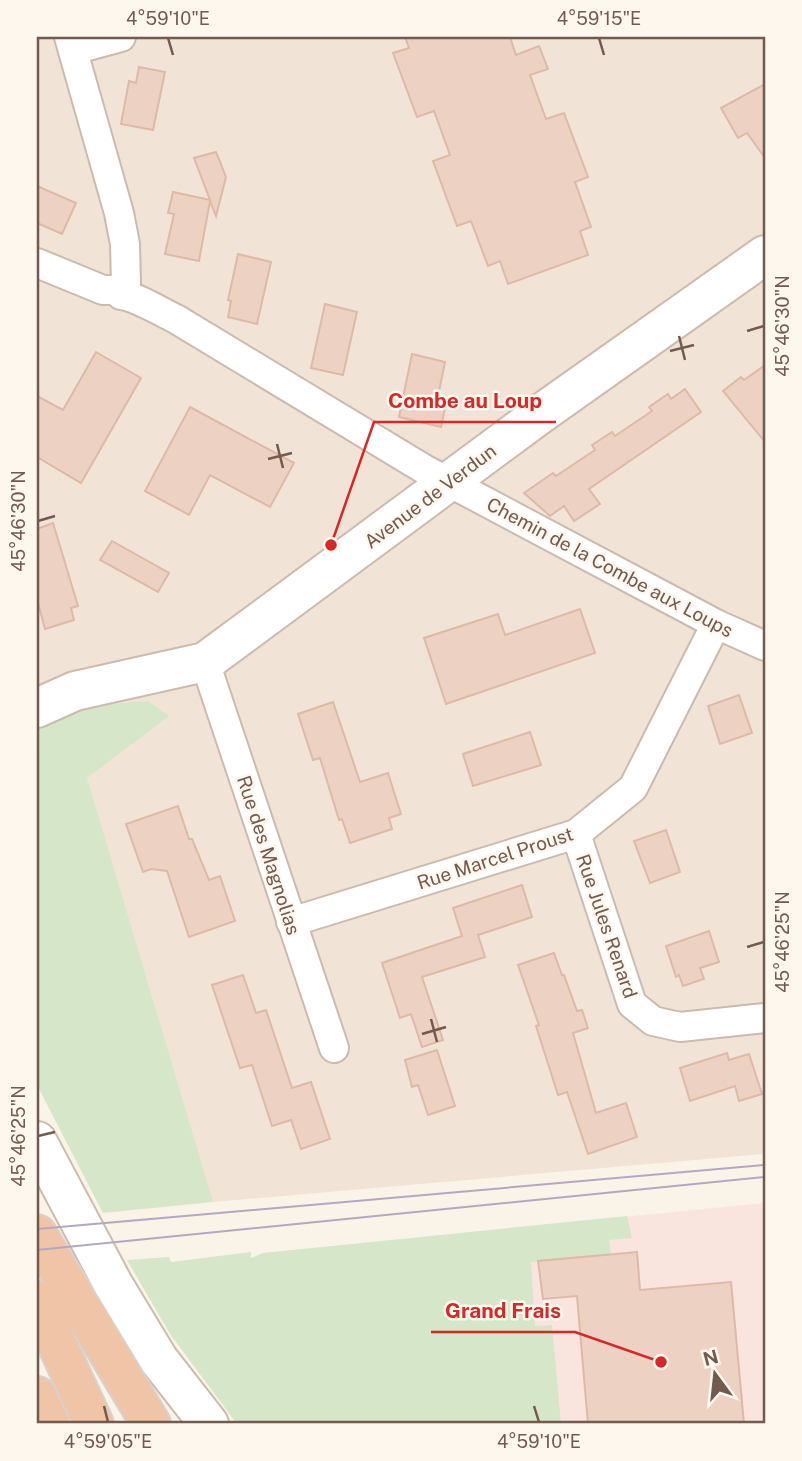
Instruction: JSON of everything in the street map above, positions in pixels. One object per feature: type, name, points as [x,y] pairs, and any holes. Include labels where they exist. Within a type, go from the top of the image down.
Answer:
[{"type":"highway","points":[[37,1234],[151,1424]]},
{"type":"highway","points":[[37,1301],[94,1424]]},
{"type":"highway","points":[[37,1396],[50,1424]]},
{"type":"main road","name":"Avenue de Verdun","points":[[37,708],[75,691],[190,666],[765,255]]},
{"type":"main road","points":[[37,692],[76,675],[190,666]]},
{"type":"main road","points":[[37,1140],[113,1284],[159,1360],[209,1424]]},
{"type":"street","points":[[121,37],[71,43],[119,213],[125,244],[124,289]]},
{"type":"street","name":"Chemin de la Combe aux Loups","points":[[37,263],[103,290],[124,289],[143,304],[176,319],[449,483],[716,624],[765,646]]},
{"type":"street","name":"Rue Marcel Proust","points":[[291,922],[576,834],[633,788],[716,624]]},
{"type":"street","name":"Rue des Magnolias","points":[[190,666],[291,922],[334,1048]]},
{"type":"street","name":"Rue Jules Renard","points":[[576,834],[632,1004],[653,1021],[680,1027],[765,1018]]},
{"type":"shaded area","points":[[37,37],[765,37],[765,1154],[213,1202],[37,730]]},
{"type":"shaded area","points":[[765,1203],[765,1424],[355,1424],[263,1253]]},
{"type":"green space","points":[[148,701],[169,716],[87,778],[213,1202],[103,1213],[37,1085],[37,727],[91,708]]},
{"type":"green space","points":[[627,1216],[632,1238],[609,1240],[611,1254],[531,1262],[535,1326],[552,1325],[561,1424],[237,1424],[170,1334],[127,1260],[169,1257],[171,1262],[251,1252],[251,1258],[263,1253]]},
{"type":"building","points":[[405,37],[510,37],[516,55],[539,46],[548,69],[530,75],[546,119],[564,113],[588,177],[575,182],[591,227],[580,231],[588,255],[508,284],[500,261],[488,266],[471,221],[457,226],[433,161],[450,155],[434,111],[417,117],[393,53],[409,48]]},
{"type":"building","points":[[139,67],[165,72],[153,130],[121,124],[129,81],[136,83]]},
{"type":"building","points":[[765,84],[765,158],[747,133],[738,138],[721,108]]},
{"type":"building","points":[[216,152],[226,177],[216,216],[210,201],[199,261],[165,254],[174,214],[168,213],[173,192],[210,200],[194,158]]},
{"type":"building","points":[[37,186],[76,203],[62,234],[37,223]]},
{"type":"building","points":[[238,254],[271,262],[257,324],[228,317],[231,301],[228,300]]},
{"type":"building","points":[[325,304],[357,312],[343,375],[311,368]]},
{"type":"building","points":[[96,352],[141,378],[81,483],[37,457],[37,396],[63,410]]},
{"type":"building","points":[[412,354],[445,362],[437,401],[446,403],[441,427],[399,417]]},
{"type":"building","points":[[765,365],[765,442],[723,391],[741,377],[744,380]]},
{"type":"building","points":[[685,389],[701,412],[589,489],[600,504],[574,521],[564,506],[550,516],[524,493],[595,450],[592,445],[612,432],[615,436],[652,411],[649,407],[668,394],[671,399]]},
{"type":"building","points":[[190,407],[294,463],[270,507],[210,475],[189,515],[145,491]]},
{"type":"building","points":[[53,523],[78,606],[71,608],[74,620],[45,629],[37,599],[37,529]]},
{"type":"building","points":[[112,541],[169,573],[158,592],[100,560]]},
{"type":"building","points":[[580,609],[595,653],[446,704],[424,638],[498,614],[505,635]]},
{"type":"building","points":[[739,695],[752,733],[720,744],[708,706]]},
{"type":"building","points":[[333,702],[360,782],[388,773],[401,814],[389,818],[392,829],[350,843],[342,819],[339,820],[320,758],[313,760],[298,714]]},
{"type":"building","points":[[530,732],[541,765],[473,786],[463,754]]},
{"type":"building","points":[[178,806],[189,839],[192,839],[209,880],[220,876],[235,921],[189,937],[167,871],[151,869],[143,872],[126,824]]},
{"type":"building","points":[[666,830],[680,872],[650,883],[634,841]]},
{"type":"building","points":[[522,885],[532,917],[478,935],[485,957],[422,977],[443,1040],[422,1047],[411,1014],[400,1018],[382,963],[462,936],[453,908]]},
{"type":"building","points":[[709,931],[719,962],[700,968],[704,979],[683,986],[679,975],[676,977],[666,946]]},
{"type":"building","points":[[554,953],[577,1011],[582,1010],[588,1028],[573,1033],[596,1113],[626,1103],[637,1137],[588,1154],[567,1092],[558,1095],[536,1026],[539,1025],[518,965]]},
{"type":"building","points":[[243,975],[256,1013],[266,1010],[292,1088],[311,1082],[330,1139],[301,1149],[291,1120],[272,1126],[252,1065],[240,1068],[212,985]]},
{"type":"building","points":[[437,1050],[455,1106],[428,1115],[418,1085],[412,1087],[405,1060]]},
{"type":"building","points":[[727,1053],[729,1060],[749,1054],[762,1094],[739,1101],[735,1086],[690,1101],[680,1068]]},
{"type":"building","points":[[637,1252],[640,1290],[731,1282],[744,1424],[588,1424],[577,1296],[543,1299],[538,1261]]},
{"type":"tram line","points":[[37,1229],[765,1165]]},
{"type":"tram line","points":[[37,1250],[765,1177]]},
{"type":"place","name":"Combe au Loup","points":[[331,545]]},
{"type":"place","name":"Grand Frais","points":[[661,1362]]}]
